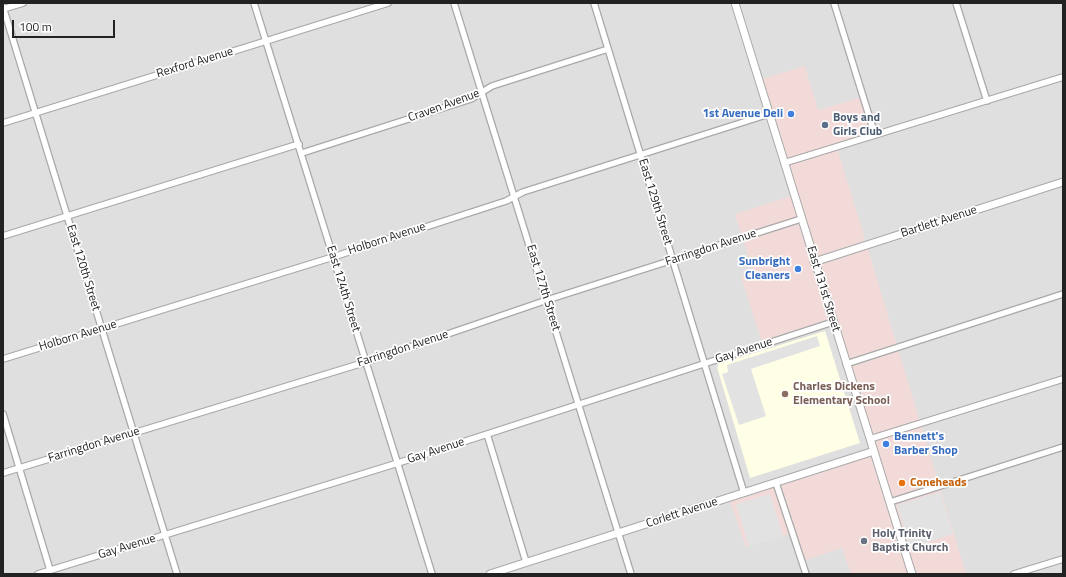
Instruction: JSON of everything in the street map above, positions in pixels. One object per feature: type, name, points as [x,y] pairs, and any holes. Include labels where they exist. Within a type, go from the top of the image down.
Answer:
[{"type":"street","points":[[3,8],[23,3]]},
{"type":"street","name":"East 124th Street","points":[[254,3],[432,574]]},
{"type":"street","name":"Rexford Avenue","points":[[3,123],[388,3]]},
{"type":"street","name":"East 127th Street","points":[[454,3],[631,574]]},
{"type":"street","name":"East 129th Street","points":[[594,3],[744,493]]},
{"type":"street","name":"East 131st Street","points":[[735,3],[814,262],[912,574]]},
{"type":"street","points":[[834,3],[875,135]]},
{"type":"street","points":[[956,3],[987,101]]},
{"type":"street","name":"East 120th Street","points":[[3,8],[177,574]]},
{"type":"street","name":"Craven Avenue","points":[[302,153],[471,99],[492,86],[608,49]]},
{"type":"street","points":[[784,163],[1063,77]]},
{"type":"street","name":"Holborn Avenue","points":[[3,359],[333,257],[514,197],[523,192],[769,114]]},
{"type":"street","points":[[3,236],[299,144]]},
{"type":"street","name":"Bartlett Avenue","points":[[814,262],[1063,182]]},
{"type":"street","name":"Farringdon Avenue","points":[[3,473],[366,362],[547,300],[801,219]]},
{"type":"street","points":[[846,364],[1063,294]]},
{"type":"street","name":"Gay Avenue","points":[[38,574],[398,463],[833,322]]},
{"type":"street","points":[[870,439],[1063,379]]},
{"type":"street","points":[[3,414],[50,570]]},
{"type":"street","points":[[487,434],[526,562]]},
{"type":"street","points":[[890,502],[1063,447]]},
{"type":"street","name":"Corlett Avenue","points":[[490,574],[874,451]]},
{"type":"street","points":[[776,483],[806,574]]},
{"type":"street","points":[[1014,574],[1063,559]]},
{"type":"shaded area","points":[[3,3],[1063,3],[1063,574],[3,574]]},
{"type":"shaded area","points":[[805,66],[818,110],[863,97],[875,135],[837,147],[966,574],[851,574],[842,548],[802,561],[792,533],[746,547],[729,498],[874,451],[833,323],[763,345],[741,277],[753,272],[735,214],[794,195],[759,80]]},
{"type":"shaded area","name":"Charles Dickens Elementary School","points":[[825,331],[860,443],[750,478],[717,367],[719,364]]},
{"type":"shaded area","points":[[817,336],[820,346],[751,369],[766,416],[739,425],[722,374],[728,372],[727,365]]},
{"type":"shaded area","points":[[940,492],[953,534],[910,548],[897,505]]},
{"type":"shaded area","points":[[770,494],[783,536],[749,547],[736,504]]},
{"type":"place","name":"1st Avenue Deli","points":[[791,114]]},
{"type":"place","name":"Boys and Girls Club","points":[[825,125]]},
{"type":"place","name":"Sunbright Cleaners","points":[[798,269]]},
{"type":"place","name":"Charles Dickens Elementary School","points":[[785,394]]},
{"type":"place","name":"Bennett's Barber Shop","points":[[886,444]]},
{"type":"place","name":"Coneheads","points":[[902,483]]},
{"type":"place","name":"Holy Trinity Baptist Church","points":[[864,541]]}]
